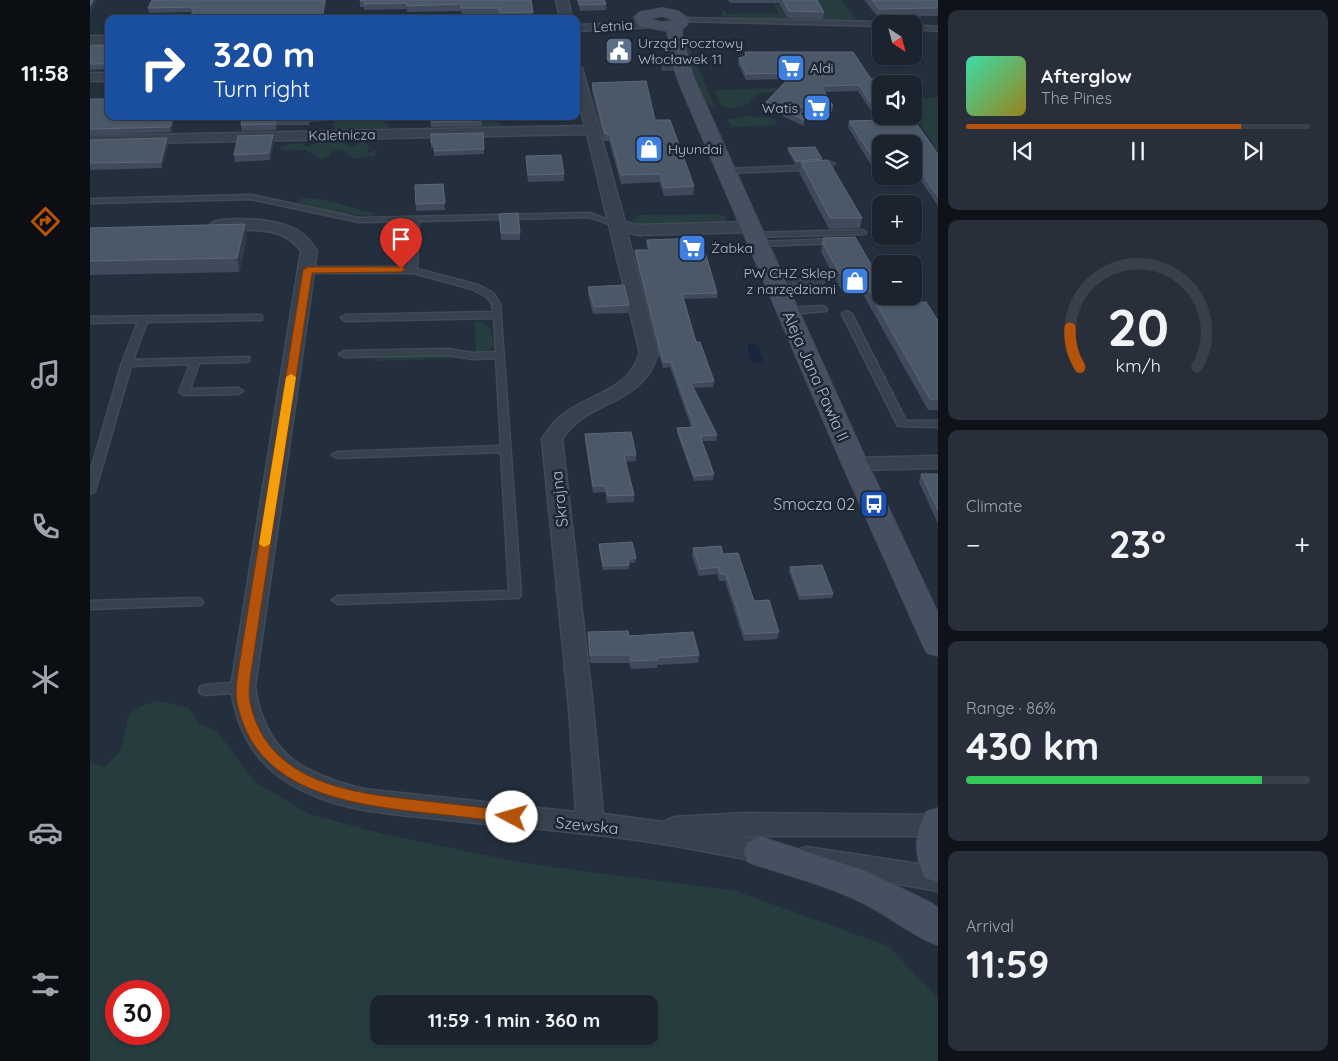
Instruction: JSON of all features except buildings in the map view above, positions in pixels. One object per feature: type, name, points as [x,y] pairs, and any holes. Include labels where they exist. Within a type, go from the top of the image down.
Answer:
[{"type":"main road","points":[[653,0],[678,19],[665,27],[645,19],[653,0]]},
{"type":"main road","name":"Aleja Jana Pawła II","points":[[645,19],[658,29],[727,173],[855,464],[938,645]]},
{"type":"main road","name":"Aleja Jana Pawła II","points":[[674,61],[674,28],[678,19]]},
{"type":"main road","points":[[937,824],[933,843],[938,867]]},
{"type":"main road","points":[[761,852],[852,880],[879,892],[938,929]]},
{"type":"street","points":[[562,0],[565,15]]},
{"type":"street","name":"Letnia","points":[[580,27],[645,19]]},
{"type":"street","points":[[90,40],[105,40]]},
{"type":"street","points":[[90,77],[105,77]]},
{"type":"street","name":"Skrajna","points":[[580,79],[649,353],[648,365],[632,383],[565,422],[555,431],[552,439],[581,707],[590,825]]},
{"type":"street","name":"Kaletnicza","points":[[90,140],[594,130]]},
{"type":"street","name":"Szewska","points":[[196,226],[252,225],[274,228],[292,233],[301,238],[309,251],[308,270],[243,687],[246,714],[254,733],[268,752],[286,769],[325,790],[372,801],[638,830],[761,852],[832,861],[938,879]]},
{"type":"street","points":[[618,225],[637,230],[755,235]]},
{"type":"street","points":[[855,464],[938,462]]},
{"type":"street","points":[[638,830],[747,824],[937,824]]},
{"type":"lane","points":[[678,19],[872,24]]},
{"type":"lane","points":[[922,27],[938,28]]},
{"type":"lane","points":[[727,173],[824,167],[831,164]]},
{"type":"lane","points":[[727,173],[798,173]]},
{"type":"lane","points":[[90,201],[251,197],[359,220],[590,215],[618,225]]},
{"type":"lane","points":[[413,270],[415,219]]},
{"type":"lane","points":[[755,235],[862,232]]},
{"type":"lane","points":[[755,235],[855,241]]},
{"type":"lane","points":[[308,270],[413,270],[455,281],[483,291],[490,295],[496,304],[498,315],[515,595],[338,600]]},
{"type":"lane","points":[[775,282],[820,282]]},
{"type":"lane","points":[[788,311],[823,309]]},
{"type":"lane","points":[[847,314],[902,424],[938,424]]},
{"type":"lane","points":[[346,318],[498,315]]},
{"type":"lane","points":[[90,320],[259,318]]},
{"type":"lane","points":[[90,491],[95,455],[143,320]]},
{"type":"lane","points":[[344,354],[448,352],[473,356],[500,355]]},
{"type":"lane","points":[[127,363],[246,359]]},
{"type":"lane","points":[[196,360],[184,392],[238,391]]},
{"type":"lane","points":[[337,455],[506,449]]},
{"type":"lane","points":[[90,605],[197,602]]},
{"type":"lane","points":[[205,690],[243,687]]},
{"type":"green space","points":[[813,0],[842,0],[858,22],[727,19],[722,16],[722,11],[724,10],[727,14],[778,13],[774,4],[815,3]]},
{"type":"green space","points":[[678,35],[684,35],[715,107],[707,104],[701,98]]},
{"type":"green space","points":[[867,81],[760,93],[744,106],[736,108],[722,107],[714,90],[784,88],[781,83]]},
{"type":"green space","points":[[938,97],[938,152],[921,125],[922,99]]},
{"type":"green space","points":[[744,116],[773,118],[778,125],[732,127],[727,120]]},
{"type":"green space","points":[[333,120],[392,120],[387,122],[389,129],[385,131],[337,131]]},
{"type":"green space","points":[[476,120],[499,120],[498,122],[505,127],[464,129],[456,127]]},
{"type":"green space","points":[[341,140],[352,147],[364,141],[369,147],[367,153],[377,150],[374,157],[354,159],[342,149],[330,152],[331,155],[321,159],[305,150],[281,150],[281,147],[295,143],[307,147],[319,142]]},
{"type":"green space","points":[[300,199],[322,199],[376,214],[372,216],[342,214],[298,203]]},
{"type":"green space","points":[[717,214],[726,217],[725,223],[637,225],[632,220],[640,215]]},
{"type":"green space","points":[[474,321],[481,322],[491,329],[494,345],[487,352],[476,354]]},
{"type":"green space","points":[[445,354],[472,358],[374,361],[375,356]]},
{"type":"green space","points":[[159,701],[189,708],[199,724],[217,731],[254,781],[309,814],[384,834],[523,863],[736,891],[888,946],[938,998],[938,1061],[90,1061],[90,762],[104,767],[120,752],[129,714],[141,706]]},
{"type":"water","points":[[752,343],[759,347],[763,361],[756,363],[751,360],[747,345]]},
{"type":"slow traffic","points":[[264,544],[291,377]]},
{"type":"place","name":"Urząd Pocztowy Włocławek 11","points":[[619,51]]},
{"type":"place","name":"Aldi","points":[[791,68]]},
{"type":"place","name":"Watis","points":[[817,108]]},
{"type":"place","name":"Hyundai","points":[[649,149]]},
{"type":"place","name":"Żabka","points":[[692,248]]},
{"type":"place","name":"PW CHZ Sklep z narzędziami","points":[[855,281]]},
{"type":"place","name":"Smocza 02","points":[[874,504]]},
{"type":"route","points":[[401,269],[308,270],[244,672],[243,701],[254,733],[268,752],[286,769],[307,782],[334,793],[363,800],[512,817]]}]
